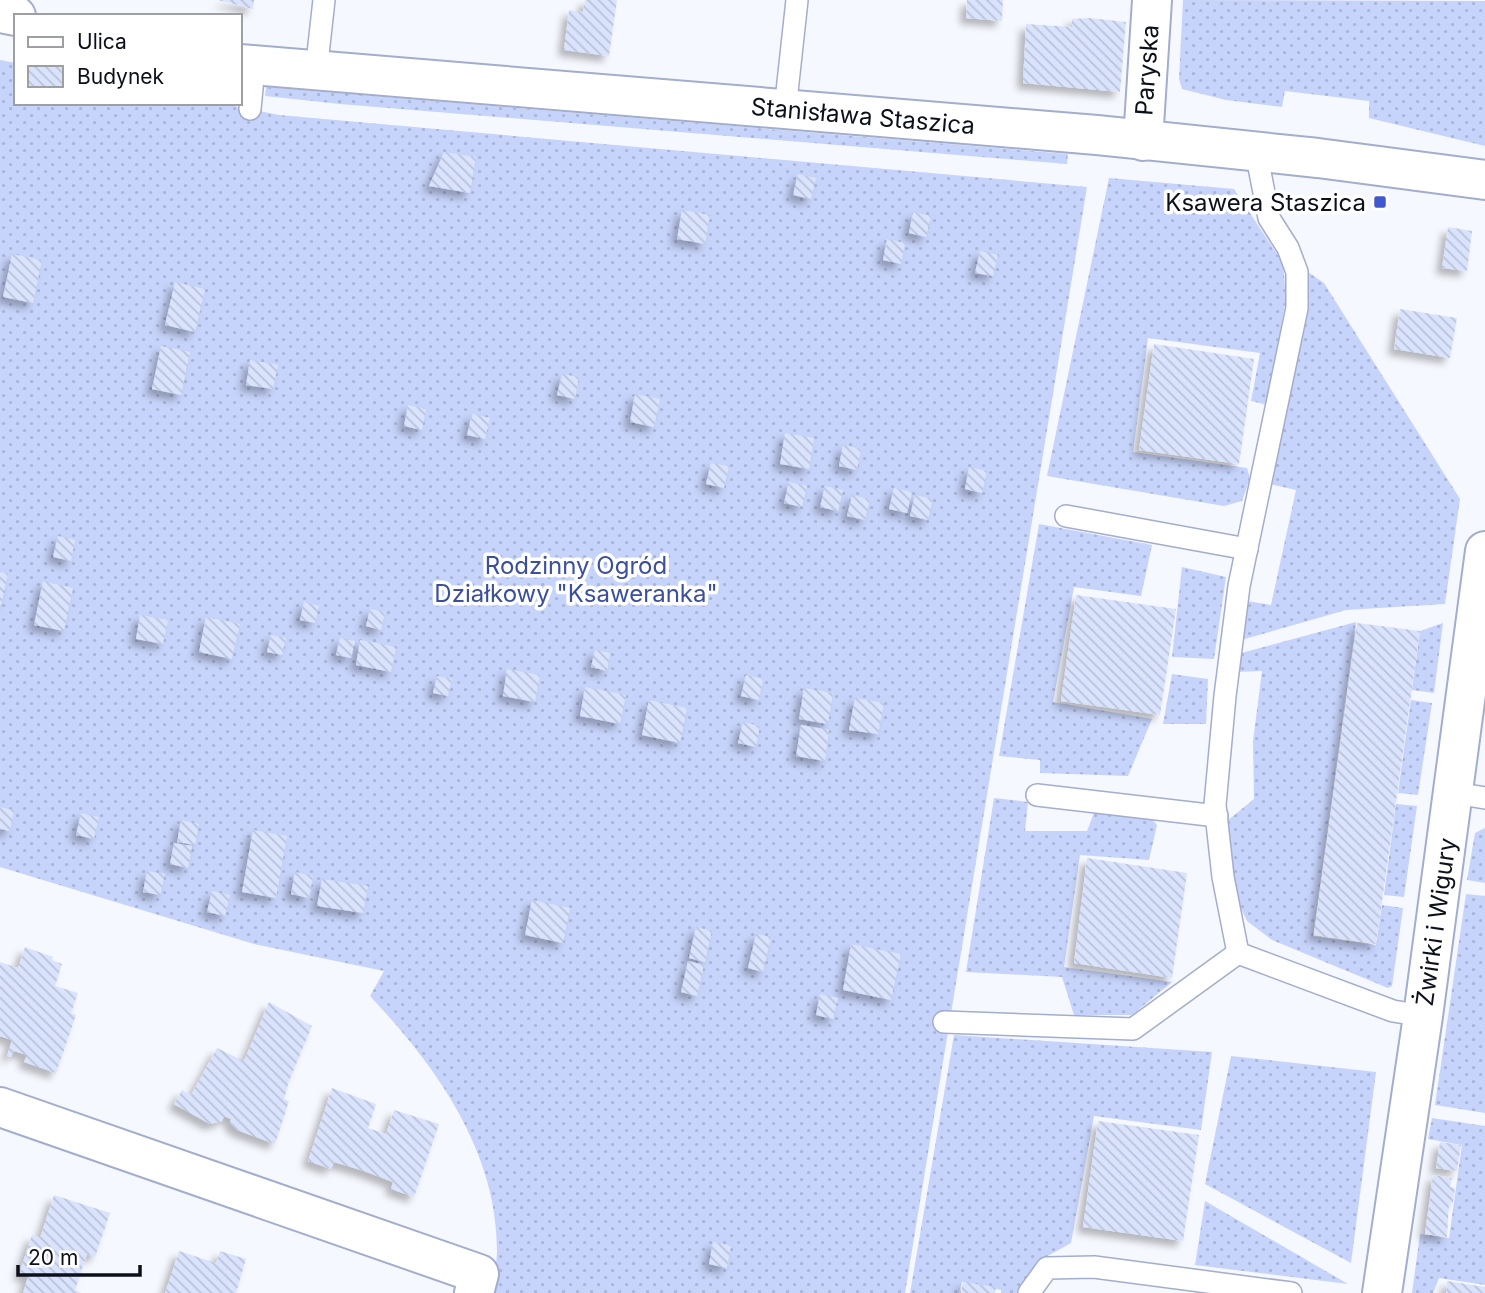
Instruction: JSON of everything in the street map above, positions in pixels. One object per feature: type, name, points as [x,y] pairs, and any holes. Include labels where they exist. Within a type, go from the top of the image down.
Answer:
[{"type":"street","name":"Paryska","points":[[1143,141],[1152,0]]},
{"type":"street","name":"Stanisława Staszica","points":[[247,65],[1143,141],[1485,180]]},
{"type":"street","name":"Żwirki i Wigury","points":[[1382,1293],[1423,1016],[1469,795],[1485,551]]},
{"type":"street","points":[[3,1118],[479,1274],[474,1293]]},
{"type":"lane","points":[[316,72],[324,0]]},
{"type":"lane","points":[[785,110],[797,0]]},
{"type":"lane","points":[[247,65],[250,109]]},
{"type":"lane","points":[[1238,953],[1223,877],[1217,816],[1225,696],[1247,549],[1297,308],[1297,272],[1288,248],[1269,218],[1256,152]]},
{"type":"lane","points":[[1066,516],[1247,549]]},
{"type":"lane","points":[[1037,795],[1217,816]]},
{"type":"lane","points":[[1238,953],[1393,1011],[1423,1016]]},
{"type":"lane","points":[[944,1022],[1133,1029],[1238,953]]},
{"type":"lane","points":[[1029,1293],[1047,1268],[1094,1267],[1292,1293]]},
{"type":"green space","points":[[1183,0],[1485,1],[1485,146],[1369,118],[1369,101],[1285,91],[1282,107],[1226,100],[1182,89],[1179,79]]},
{"type":"green space","name":"Rodzinny Ogród Działkowy \"Ksaweranka\"","points":[[0,60],[14,63],[14,105],[229,105],[279,115],[1087,187],[905,1293],[490,1293],[497,1250],[494,1214],[486,1178],[474,1145],[439,1081],[418,1051],[370,996],[384,971],[254,944],[0,867]]},
{"type":"green space","points":[[266,87],[1068,154],[1067,164],[340,104],[265,96]]},
{"type":"green space","points":[[1109,178],[1234,189],[1283,263],[1286,298],[1268,405],[1251,401],[1260,353],[1148,338],[1133,452],[1247,468],[1250,478],[1242,501],[1224,506],[1047,476]]},
{"type":"green space","points":[[1308,272],[1324,283],[1460,499],[1445,604],[1346,610],[1241,640],[1247,601],[1271,605],[1296,490],[1270,484],[1305,327]]},
{"type":"green space","points":[[1039,524],[1152,545],[1141,596],[1074,587],[1053,702],[1152,719],[1128,776],[1040,773],[1040,760],[999,756]]},
{"type":"green space","points":[[1182,567],[1226,577],[1214,659],[1172,657]]},
{"type":"green space","points":[[1356,622],[1313,936],[1376,945],[1382,905],[1403,908],[1392,986],[1388,988],[1272,940],[1247,921],[1233,892],[1227,821],[1254,799],[1253,741],[1262,671],[1236,672],[1238,654]]},
{"type":"green space","points":[[1443,623],[1434,693],[1412,690],[1420,631]]},
{"type":"green space","points":[[1172,674],[1208,679],[1206,724],[1163,724]]},
{"type":"green space","points":[[1411,700],[1432,703],[1418,795],[1398,793]]},
{"type":"green space","points":[[994,798],[1028,802],[1025,831],[1087,831],[1097,805],[1145,812],[1157,825],[1149,860],[1080,855],[1064,967],[1172,982],[1132,1015],[1074,1015],[1062,977],[966,972]]},
{"type":"green space","points":[[1396,804],[1417,806],[1404,897],[1384,895]]},
{"type":"green space","points":[[1485,828],[1485,883],[1467,880],[1475,833]]},
{"type":"green space","points":[[1466,894],[1485,896],[1485,1113],[1435,1105]]},
{"type":"green space","points":[[954,1035],[1212,1052],[1201,1130],[1094,1116],[1071,1243],[1044,1258],[1024,1293],[1001,1293],[1001,1290],[962,1282],[959,1293],[910,1293]]},
{"type":"green space","points":[[1231,1056],[1376,1072],[1351,1263],[1205,1184]]},
{"type":"green space","points":[[1432,1118],[1485,1126],[1485,1285],[1439,1278],[1433,1293],[1412,1293],[1420,1234],[1449,1238],[1462,1145],[1428,1139]]},
{"type":"green space","points":[[1205,1201],[1348,1284],[1195,1265]]},
{"type":"building","points":[[218,0],[254,0],[253,9]]},
{"type":"building","points":[[585,0],[617,0],[609,56],[564,50],[569,10],[583,12]]},
{"type":"building","points":[[967,0],[1003,0],[1002,21],[966,18]]},
{"type":"building","points":[[1072,19],[1126,22],[1120,92],[1023,83],[1026,24],[1072,27]]},
{"type":"building","points":[[444,152],[476,157],[470,193],[429,186]]},
{"type":"building","points":[[798,174],[816,178],[811,199],[793,195]]},
{"type":"building","points":[[682,210],[710,215],[705,244],[677,239]]},
{"type":"building","points":[[913,212],[931,216],[926,237],[909,233]]},
{"type":"building","points":[[1448,227],[1472,231],[1467,271],[1442,268]]},
{"type":"building","points":[[887,239],[905,243],[901,264],[883,260]]},
{"type":"building","points":[[980,251],[998,255],[993,276],[975,273]]},
{"type":"building","points":[[12,254],[42,260],[33,303],[3,297]]},
{"type":"building","points":[[175,282],[205,289],[195,332],[165,325]]},
{"type":"building","points":[[1400,309],[1457,318],[1450,358],[1394,349]]},
{"type":"building","points":[[1154,344],[1254,359],[1239,464],[1139,450]]},
{"type":"building","points":[[161,346],[190,352],[181,395],[152,389]]},
{"type":"building","points":[[250,360],[278,365],[273,389],[246,385]]},
{"type":"building","points":[[562,374],[579,377],[575,399],[557,395]]},
{"type":"building","points":[[635,394],[660,399],[654,427],[630,422]]},
{"type":"building","points":[[408,405],[426,409],[422,430],[404,426]]},
{"type":"building","points":[[472,414],[490,418],[485,439],[467,435]]},
{"type":"building","points":[[785,433],[814,438],[809,469],[780,464]]},
{"type":"building","points":[[843,445],[861,449],[857,470],[839,466]]},
{"type":"building","points":[[711,463],[729,466],[724,488],[706,484]]},
{"type":"building","points":[[969,467],[987,471],[982,493],[965,489]]},
{"type":"building","points":[[789,482],[807,486],[802,507],[784,503]]},
{"type":"building","points":[[825,486],[843,490],[838,511],[820,507]]},
{"type":"building","points":[[894,488],[912,492],[907,513],[889,509]]},
{"type":"building","points":[[852,495],[870,499],[865,520],[847,516]]},
{"type":"building","points":[[915,495],[933,499],[928,520],[910,516]]},
{"type":"building","points":[[58,536],[75,540],[71,561],[53,557]]},
{"type":"building","points":[[0,572],[8,574],[1,605],[0,605]]},
{"type":"building","points":[[43,581],[73,588],[64,631],[34,625]]},
{"type":"building","points":[[1076,595],[1176,609],[1160,715],[1061,701]]},
{"type":"building","points":[[304,602],[319,606],[315,623],[300,620]]},
{"type":"building","points":[[370,609],[385,612],[381,630],[366,626]]},
{"type":"building","points":[[140,615],[168,620],[163,644],[136,639]]},
{"type":"building","points":[[206,617],[240,624],[232,659],[199,652]]},
{"type":"building","points":[[1357,623],[1420,631],[1376,944],[1314,935]]},
{"type":"building","points":[[271,635],[286,638],[282,655],[267,652]]},
{"type":"building","points":[[340,638],[355,641],[351,658],[336,655]]},
{"type":"building","points":[[360,640],[396,647],[391,672],[356,665]]},
{"type":"building","points":[[595,650],[610,653],[607,671],[591,667]]},
{"type":"building","points":[[507,669],[540,675],[535,702],[503,696]]},
{"type":"building","points":[[746,675],[763,679],[759,700],[741,696]]},
{"type":"building","points":[[437,676],[452,679],[448,696],[433,693]]},
{"type":"building","points":[[585,687],[626,695],[620,724],[580,716]]},
{"type":"building","points":[[804,688],[833,693],[828,724],[799,719]]},
{"type":"building","points":[[855,698],[884,703],[878,734],[849,730]]},
{"type":"building","points":[[649,700],[687,708],[680,743],[642,735]]},
{"type":"building","points":[[743,722],[760,726],[756,747],[738,743]]},
{"type":"building","points":[[801,725],[829,730],[825,761],[796,756]]},
{"type":"building","points":[[0,807],[14,810],[10,831],[0,829]]},
{"type":"building","points":[[81,813],[99,817],[94,839],[76,835]]},
{"type":"building","points":[[181,820],[199,824],[195,845],[177,842]]},
{"type":"building","points":[[253,830],[287,836],[276,898],[242,892]]},
{"type":"building","points":[[174,843],[192,846],[188,868],[170,864]]},
{"type":"building","points":[[1087,858],[1187,873],[1172,978],[1074,963]]},
{"type":"building","points":[[147,871],[165,874],[160,895],[143,892]]},
{"type":"building","points":[[295,872],[313,876],[309,898],[291,894]]},
{"type":"building","points":[[322,879],[368,886],[363,913],[317,906]]},
{"type":"building","points":[[212,891],[230,895],[225,916],[207,912]]},
{"type":"building","points":[[532,900],[570,908],[563,943],[525,935]]},
{"type":"building","points":[[696,927],[712,931],[705,962],[689,958]]},
{"type":"building","points":[[756,934],[771,937],[763,972],[748,968]]},
{"type":"building","points":[[851,944],[901,954],[891,1000],[843,990]]},
{"type":"building","points":[[25,947],[53,957],[52,960],[62,964],[55,986],[78,993],[71,1013],[76,1015],[56,1073],[24,1062],[27,1055],[14,1051],[11,1057],[7,1056],[12,1040],[0,1036],[0,962],[18,968]]},
{"type":"building","points":[[688,961],[704,965],[697,996],[681,992]]},
{"type":"building","points":[[820,994],[838,998],[833,1019],[816,1015]]},
{"type":"building","points":[[269,1002],[312,1026],[289,1081],[284,1099],[289,1101],[275,1144],[237,1130],[230,1123],[231,1119],[224,1116],[222,1121],[210,1124],[174,1104],[182,1090],[191,1095],[217,1048],[244,1061]]},
{"type":"building","points":[[332,1088],[376,1104],[368,1128],[386,1134],[394,1110],[439,1124],[414,1197],[391,1189],[393,1182],[364,1171],[334,1162],[331,1169],[308,1161]]},
{"type":"building","points":[[1098,1121],[1199,1135],[1183,1241],[1083,1227]]},
{"type":"building","points":[[1440,1142],[1461,1145],[1457,1171],[1436,1168]]},
{"type":"building","points":[[1433,1175],[1452,1178],[1450,1187],[1455,1188],[1453,1203],[1449,1203],[1447,1237],[1425,1234]]},
{"type":"building","points":[[54,1195],[110,1213],[95,1257],[87,1254],[75,1290],[81,1293],[23,1293],[28,1277],[19,1274],[32,1235],[40,1238]]},
{"type":"building","points":[[713,1242],[731,1246],[727,1268],[709,1264]]},
{"type":"building","points":[[179,1251],[216,1263],[220,1251],[246,1259],[236,1293],[165,1293]]},
{"type":"building","points":[[1447,1281],[1485,1287],[1485,1293],[1446,1293]]},
{"type":"building","points":[[963,1282],[996,1287],[995,1293],[961,1293]]},
{"type":"place","name":"Ksawera Staszica","points":[[1380,202]]}]
